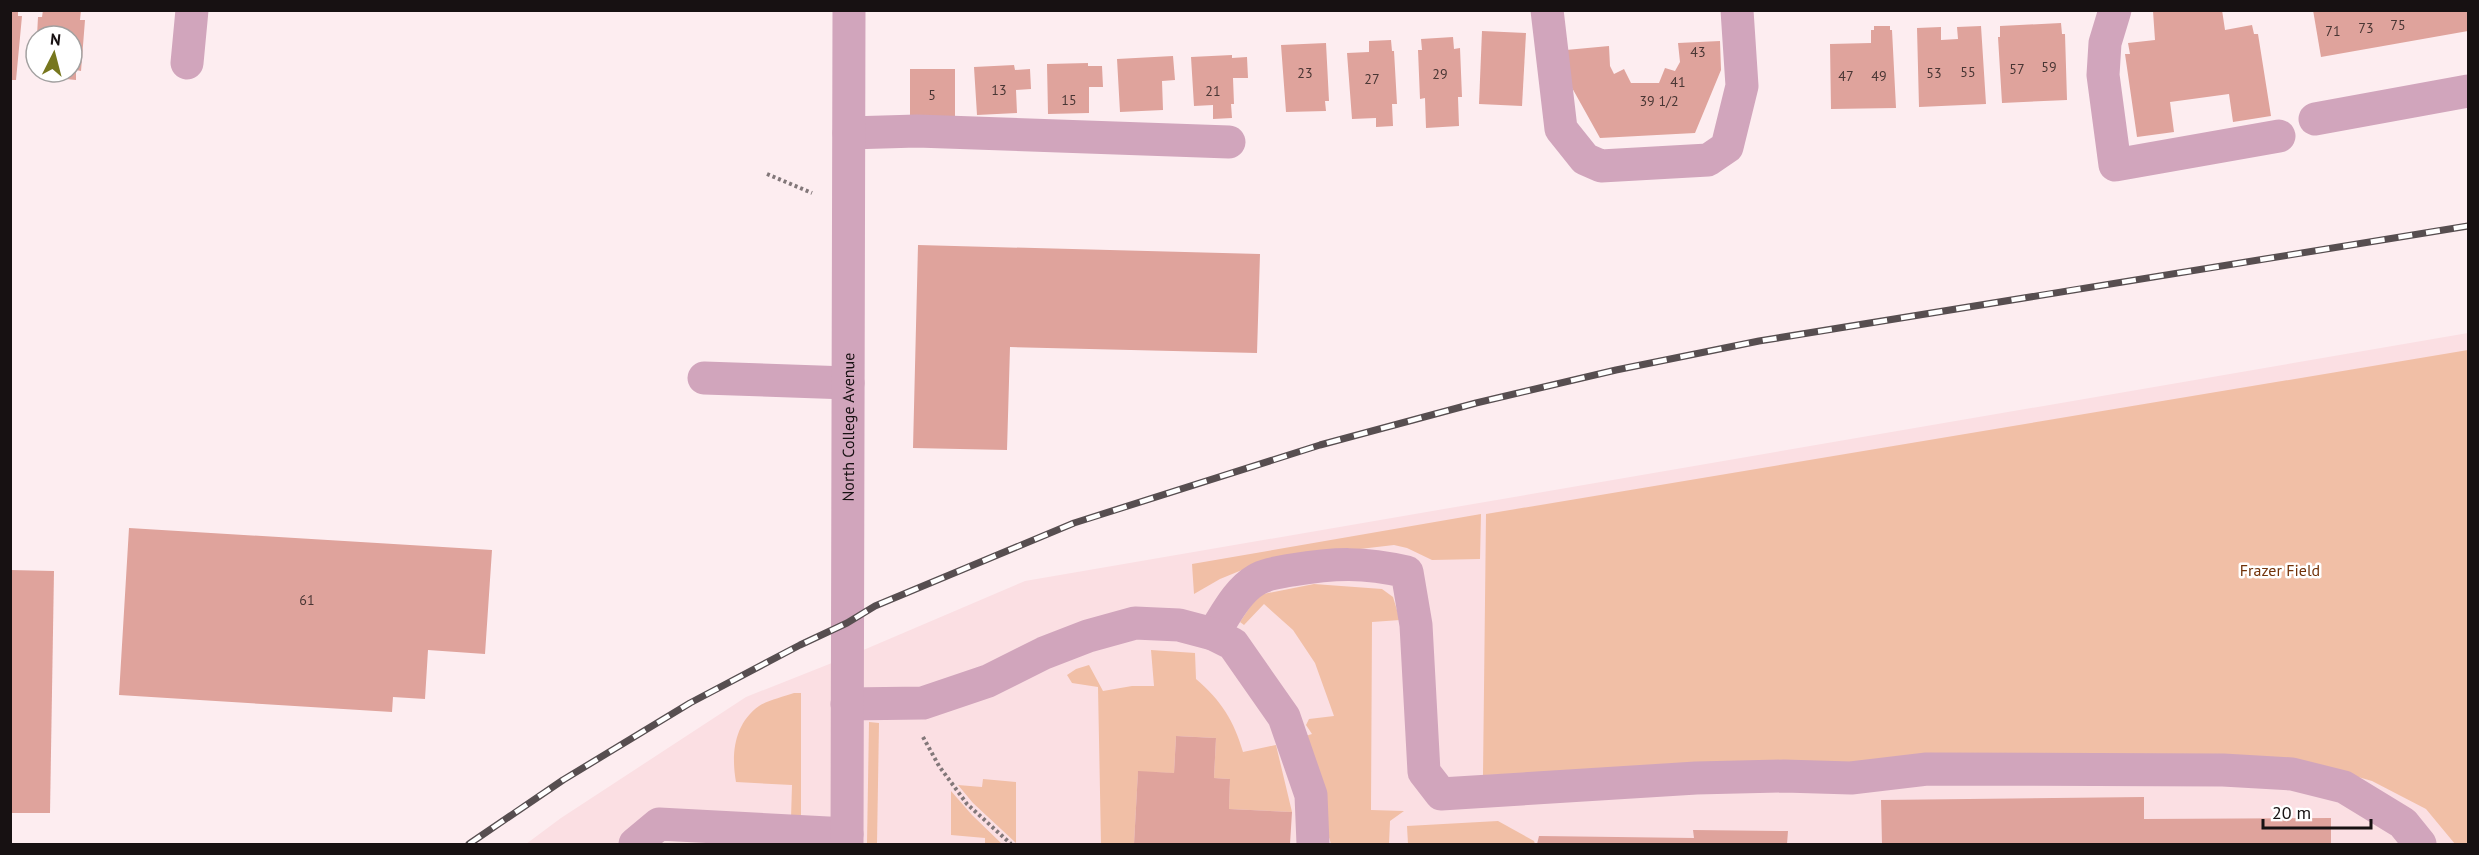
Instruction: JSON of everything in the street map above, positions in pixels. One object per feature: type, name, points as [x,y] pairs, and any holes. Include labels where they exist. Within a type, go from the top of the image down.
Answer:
[{"type":"street","points":[[187,63],[192,10]]},
{"type":"street","name":"North College Avenue","points":[[847,839],[849,10]]},
{"type":"street","points":[[1547,10],[1561,129],[1585,159],[1601,166],[1708,160],[1727,147],[1742,86],[1737,10]]},
{"type":"street","points":[[2115,10],[2105,43],[2103,75],[2115,165],[2279,136]]},
{"type":"street","points":[[2315,119],[2469,91]]},
{"type":"street","points":[[849,133],[916,131],[1229,142]]},
{"type":"street","points":[[704,378],[848,383]]},
{"type":"street","points":[[1213,634],[1237,598],[1256,580],[1282,572],[1344,563],[1377,565],[1407,572],[1416,625],[1424,772],[1441,794],[1696,778],[1784,776],[1851,778],[1927,769],[2234,770],[2292,774],[2344,787],[2403,823],[2420,844]]},
{"type":"street","points":[[847,704],[923,703],[988,681],[1035,659],[1044,652],[1088,636],[1135,623],[1179,625],[1213,634],[1233,644],[1284,717],[1311,795],[1314,844]]},
{"type":"street","points":[[635,844],[659,824],[847,839]]},
{"type":"path","points":[[767,174],[812,193]]},
{"type":"path","points":[[902,705],[959,795],[1011,844]]},
{"type":"shaded area","points":[[2468,333],[2468,844],[526,844],[561,818],[746,697],[847,657],[1025,581]]},
{"type":"green space","name":"Frazer Field","points":[[2468,350],[2468,844],[2455,844],[2426,809],[2372,781],[2306,762],[1483,775],[1486,514]]},
{"type":"green space","points":[[1481,514],[1480,559],[1432,560],[1407,548],[1394,545],[1317,554],[1242,570],[1194,594],[1192,564]]},
{"type":"green space","points":[[1314,584],[1382,589],[1393,597],[1400,620],[1372,622],[1371,810],[1404,811],[1390,821],[1389,844],[1331,844],[1299,738],[1312,734],[1306,725],[1309,719],[1334,716],[1315,663],[1293,630],[1264,604],[1244,625],[1240,622],[1258,595]]},
{"type":"green space","points":[[1151,650],[1195,653],[1196,679],[1213,695],[1226,712],[1243,752],[1276,745],[1292,812],[1229,809],[1230,779],[1214,778],[1216,738],[1176,736],[1174,773],[1138,772],[1134,844],[1101,844],[1098,687],[1072,683],[1067,675],[1089,665],[1103,691],[1132,686],[1154,686]]},
{"type":"green space","points":[[801,693],[801,821],[791,819],[792,785],[736,782],[734,761],[734,750],[739,731],[751,713],[771,700]]},
{"type":"green space","points":[[869,722],[879,723],[877,844],[867,844]]},
{"type":"green space","points":[[983,779],[1016,782],[1016,843],[973,803],[958,785],[982,787]]},
{"type":"green space","points":[[951,791],[1002,844],[985,844],[985,838],[951,835]]},
{"type":"green space","points":[[1498,821],[1534,841],[1535,844],[1408,844],[1407,826]]},
{"type":"building","points":[[10,10],[18,10],[18,16],[22,16],[16,80],[10,80]]},
{"type":"building","points":[[43,10],[81,10],[80,20],[85,20],[84,33],[84,24],[38,24],[38,17],[42,17]]},
{"type":"building","points":[[2222,10],[2225,30],[2252,25],[2254,34],[2258,34],[2271,116],[2233,122],[2229,94],[2170,102],[2174,132],[2137,137],[2125,54],[2130,54],[2128,43],[2155,40],[2153,11]]},
{"type":"building","points":[[2313,10],[2468,10],[2468,31],[2321,57]]},
{"type":"building","points":[[2061,23],[2062,34],[2065,34],[2067,100],[2002,103],[1998,37],[2000,37],[2000,26]]},
{"type":"building","points":[[1874,26],[1890,26],[1892,30],[1896,108],[1831,109],[1830,44],[1871,43],[1871,30],[1874,30]]},
{"type":"building","points":[[1981,26],[1986,104],[1919,107],[1917,28],[1941,27],[1941,40],[1958,39],[1957,27]]},
{"type":"building","points":[[1482,31],[1526,33],[1522,106],[1479,104]]},
{"type":"building","points":[[1453,37],[1454,49],[1460,48],[1462,97],[1458,97],[1459,126],[1426,128],[1425,98],[1420,99],[1418,50],[1422,50],[1421,39]]},
{"type":"building","points":[[1391,40],[1392,51],[1394,51],[1397,104],[1392,104],[1393,126],[1376,127],[1376,118],[1352,119],[1347,53],[1369,52],[1369,41]]},
{"type":"building","points":[[1720,41],[1721,70],[1695,133],[1600,138],[1566,77],[1566,50],[1609,46],[1610,66],[1614,74],[1624,69],[1631,83],[1659,83],[1665,68],[1675,71],[1680,62],[1678,43]]},
{"type":"building","points":[[1326,43],[1329,101],[1325,101],[1326,111],[1286,112],[1281,45]]},
{"type":"building","points":[[1232,55],[1232,58],[1247,57],[1248,78],[1233,78],[1232,118],[1213,119],[1213,105],[1194,106],[1191,57]]},
{"type":"building","points":[[1173,56],[1175,80],[1162,81],[1163,110],[1120,112],[1117,59]]},
{"type":"building","points":[[1088,63],[1088,66],[1102,66],[1103,87],[1089,87],[1089,113],[1048,114],[1047,64]]},
{"type":"building","points":[[1014,65],[1015,70],[1030,69],[1031,89],[1016,90],[1017,113],[977,115],[974,67]]},
{"type":"building","points":[[910,69],[955,69],[955,121],[910,121]]},
{"type":"building","points":[[918,245],[1260,254],[1257,353],[1010,347],[1007,450],[913,448]]},
{"type":"building","points":[[129,528],[492,550],[485,654],[428,650],[425,699],[393,697],[392,712],[119,695]]},
{"type":"building","points":[[10,570],[54,571],[50,813],[10,813]]},
{"type":"building","points":[[1176,736],[1216,738],[1214,778],[1230,779],[1229,809],[1292,812],[1290,844],[1134,844],[1138,771],[1174,773]]},
{"type":"building","points":[[2144,797],[2144,819],[2331,818],[2331,844],[1882,844],[1881,800]]},
{"type":"building","points":[[1693,830],[1788,831],[1787,844],[1537,844],[1539,836],[1694,838]]},
{"type":"railway","points":[[469,844],[563,780],[690,703],[847,623],[875,606],[1074,523],[1320,445],[1476,403],[1616,370],[1759,341],[2468,226]]}]
